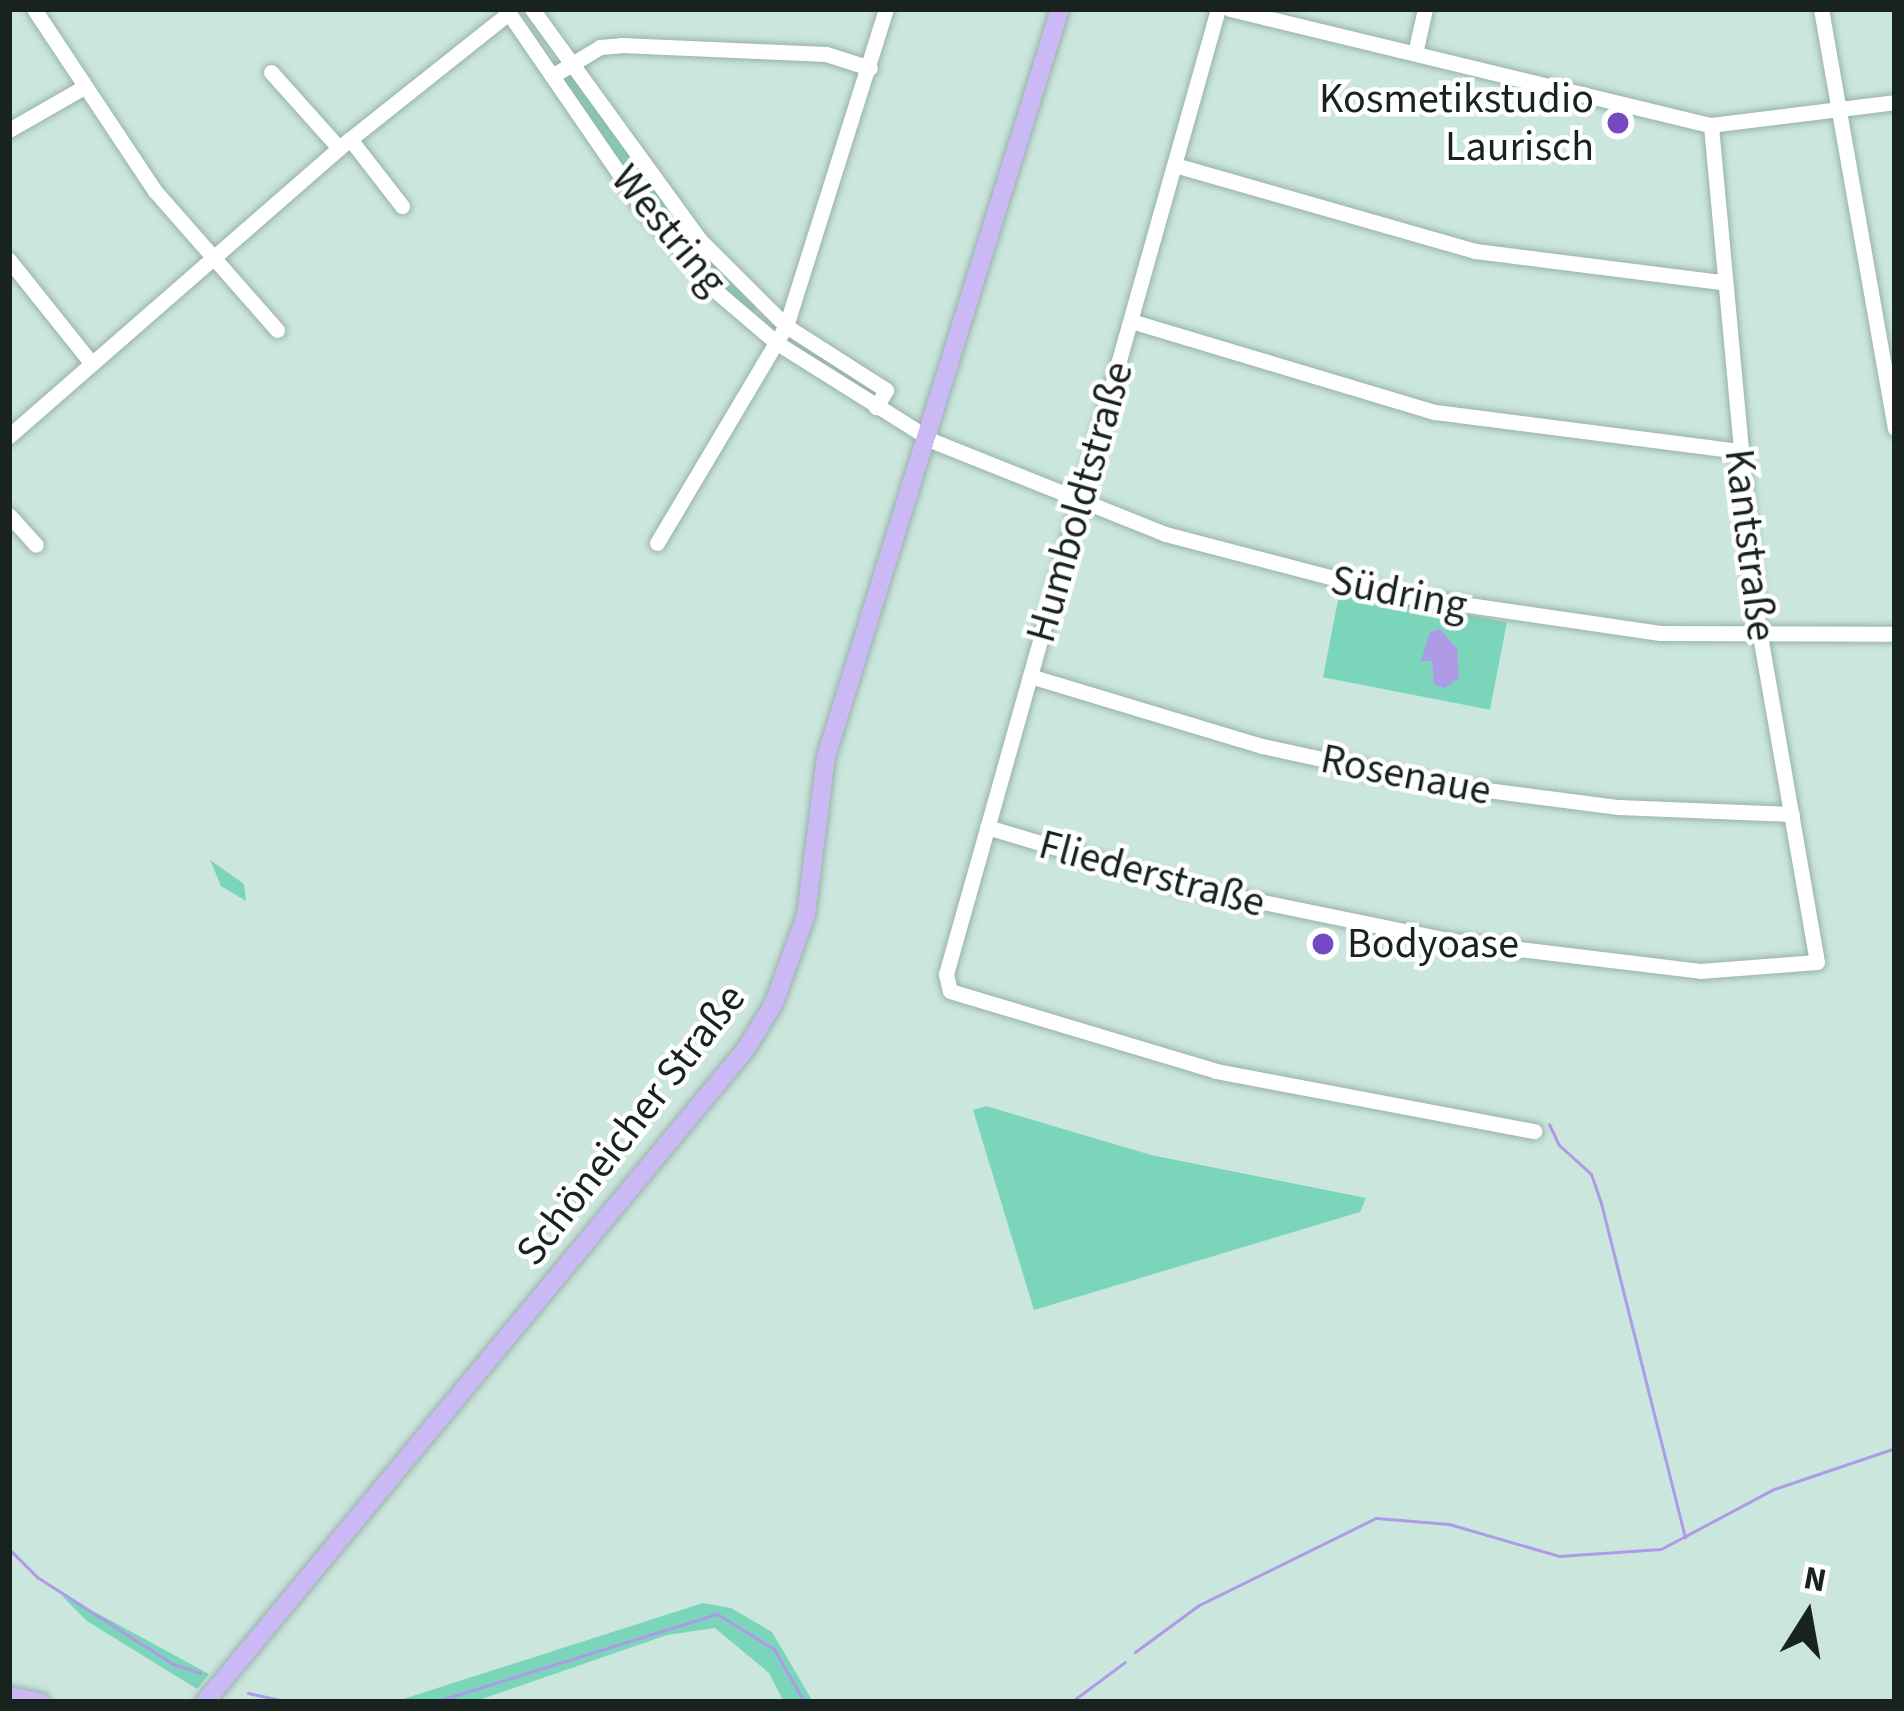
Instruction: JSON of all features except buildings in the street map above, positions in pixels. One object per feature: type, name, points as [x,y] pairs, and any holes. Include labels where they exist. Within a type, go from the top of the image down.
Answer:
[{"type":"main road","name":"Schöneicher Straße","points":[[205,1702],[762,1025],[802,932],[826,757],[1060,9]]},
{"type":"main road","points":[[9,1696],[40,1702]]},
{"type":"street","points":[[34,9],[82,88],[212,259],[277,330]]},
{"type":"street","name":"Westring","points":[[532,9],[682,220],[786,326],[886,390],[876,407]]},
{"type":"street","points":[[657,543],[786,326],[886,9]]},
{"type":"street","name":"Humboldtstraße","points":[[1218,9],[946,974],[952,994],[1216,1070],[1534,1131]]},
{"type":"street","points":[[1230,9],[1712,124],[1838,114],[1895,103]]},
{"type":"street","points":[[1415,53],[1426,9]]},
{"type":"street","points":[[1821,9],[1895,429]]},
{"type":"street","points":[[9,436],[345,143],[508,11]]},
{"type":"street","name":"Westring","points":[[508,11],[657,227],[777,343],[925,437]]},
{"type":"street","points":[[552,76],[600,47],[635,45],[826,54],[870,68]]},
{"type":"street","points":[[271,72],[402,206]]},
{"type":"street","points":[[9,130],[82,88]]},
{"type":"street","name":"Kantstraße","points":[[1712,124],[1721,281],[1760,636],[1817,962]]},
{"type":"street","points":[[1175,165],[1475,250],[1721,281]]},
{"type":"street","points":[[9,260],[92,364]]},
{"type":"street","points":[[1131,321],[1442,413],[1738,451]]},
{"type":"street","name":"Südring","points":[[925,437],[1078,502],[1218,550],[1400,596],[1654,632],[1895,634]]},
{"type":"street","points":[[9,515],[36,545]]},
{"type":"street","name":"Rosenaue","points":[[1030,676],[1289,753],[1433,783],[1622,808],[1792,814]]},
{"type":"street","name":"Fliederstraße","points":[[987,827],[1202,891],[1468,944],[1700,971],[1817,962]]},
{"type":"green space","points":[[569,69],[688,238],[758,305],[751,317],[678,247],[558,76]]},
{"type":"green space","points":[[1340,590],[1507,622],[1490,710],[1323,677]]},
{"type":"green space","points":[[210,860],[244,884],[246,901],[221,886]]},
{"type":"green space","points":[[986,1106],[1151,1155],[1366,1198],[1360,1212],[1034,1310],[973,1110]]},
{"type":"green space","points":[[61,1595],[209,1674],[197,1689],[87,1621]]},
{"type":"green space","points":[[703,1603],[731,1608],[772,1632],[813,1702],[784,1702],[769,1673],[715,1628],[667,1635],[473,1702],[394,1702]]},
{"type":"shaded area","points":[[1440,629],[1457,649],[1459,678],[1445,688],[1434,685],[1432,661],[1421,661],[1430,632]]},
{"type":"waterway","points":[[1549,1124],[1559,1145],[1591,1174],[1601,1203],[1685,1538]]},
{"type":"waterway","points":[[1135,1652],[1199,1605],[1376,1518],[1449,1524],[1559,1556],[1661,1549],[1774,1489],[1895,1448]]},
{"type":"waterway","points":[[9,1549],[37,1577],[173,1664],[201,1673]]},
{"type":"waterway","points":[[434,1702],[717,1614],[774,1649],[804,1702]]},
{"type":"waterway","points":[[1071,1702],[1125,1662]]},
{"type":"waterway","points":[[248,1693],[290,1702]]},
{"type":"place","name":"Kosmetikstudio Laurisch","points":[[1618,123]]},
{"type":"place","name":"Bodyoase","points":[[1323,944]]}]
